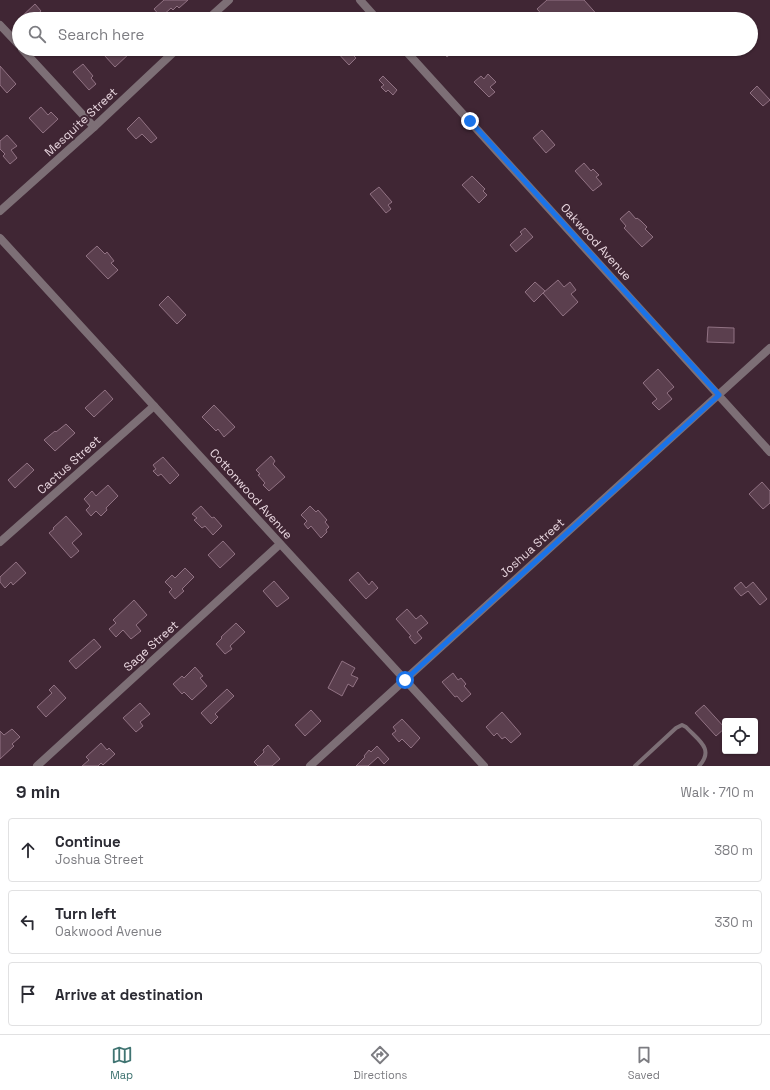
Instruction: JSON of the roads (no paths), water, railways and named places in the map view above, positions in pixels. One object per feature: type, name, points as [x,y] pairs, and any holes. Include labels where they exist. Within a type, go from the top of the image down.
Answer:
[{"type":"street","points":[[216,12],[229,0]]},
{"type":"street","points":[[360,0],[371,12]]},
{"type":"street","points":[[0,24],[12,37]]},
{"type":"street","points":[[28,56],[94,127]]},
{"type":"street","name":"Mesquite Street","points":[[0,211],[94,127],[170,56]]},
{"type":"street","name":"Oakwood Avenue","points":[[410,56],[770,452]]},
{"type":"street","name":"Cottonwood Avenue","points":[[0,238],[484,766]]},
{"type":"street","name":"Joshua Street","points":[[310,766],[770,348]]},
{"type":"street","name":"Cactus Street","points":[[0,542],[154,406]]},
{"type":"street","name":"Sage Street","points":[[37,766],[280,544]]},
{"type":"lane","points":[[635,766],[676,728],[682,725],[686,727],[705,747],[707,753],[705,760],[700,766]]}]
